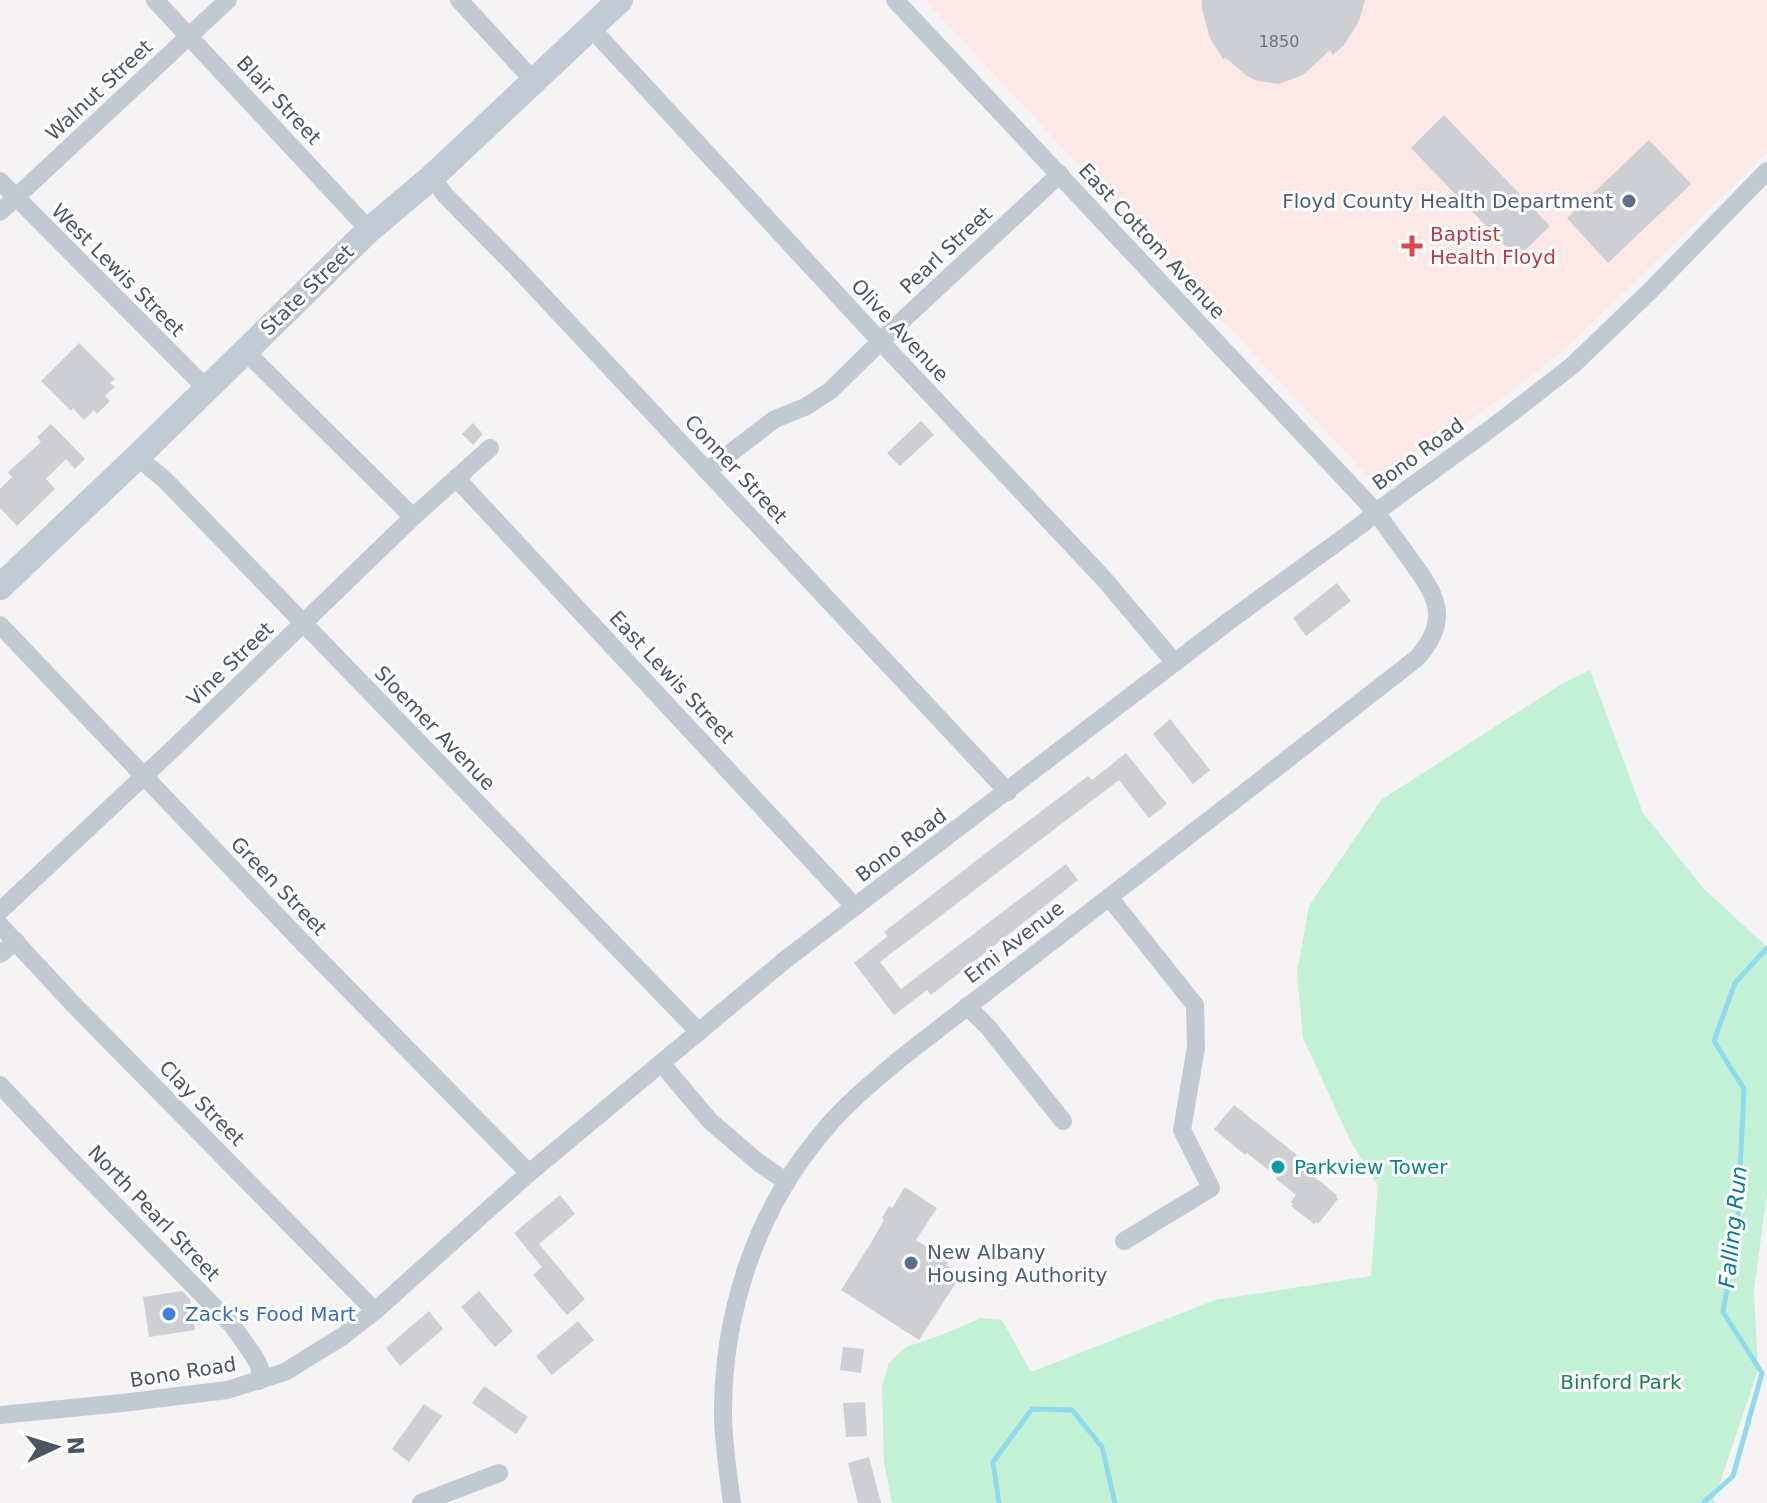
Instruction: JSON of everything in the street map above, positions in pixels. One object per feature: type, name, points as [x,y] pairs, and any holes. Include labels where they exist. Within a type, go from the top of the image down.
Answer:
[{"type":"main road","name":"State Street","points":[[0,587],[369,230],[432,177],[620,0]]},
{"type":"street","name":"Blair Street","points":[[155,0],[369,230]]},
{"type":"street","name":"Walnut Street","points":[[0,212],[228,0]]},
{"type":"street","points":[[459,0],[534,81]]},
{"type":"street","name":"East Cottom Avenue","points":[[895,0],[1376,512]]},
{"type":"street","name":"Olive Avenue","points":[[591,28],[1104,579],[1175,663]]},
{"type":"street","name":"Bono Road","points":[[0,1415],[206,1393],[259,1381],[297,1366],[343,1336],[529,1173],[785,960],[1573,365],[1767,171]]},
{"type":"street","name":"Pearl Street","points":[[707,471],[775,419],[805,407],[830,391],[1060,174]]},
{"type":"street","name":"Conner Street","points":[[432,177],[445,195],[1008,792]]},
{"type":"street","name":"West Lewis Street","points":[[0,181],[206,388]]},
{"type":"street","points":[[245,351],[413,517]]},
{"type":"street","name":"Vine Street","points":[[0,911],[413,517],[490,448]]},
{"type":"street","name":"Sloemer Avenue","points":[[137,457],[165,480],[699,1032]]},
{"type":"street","name":"East Lewis Street","points":[[456,478],[855,907]]},
{"type":"street","name":"Erni Avenue","points":[[732,1503],[723,1419],[728,1344],[738,1291],[771,1208],[800,1160],[860,1093],[901,1058],[1417,658],[1437,624],[1434,597],[1376,512]]},
{"type":"street","name":"Green Street","points":[[0,625],[304,944],[529,1173]]},
{"type":"street","points":[[1109,897],[1195,1005],[1196,1047],[1182,1130],[1211,1188],[1124,1241]]},
{"type":"street","name":"Clay Street","points":[[0,925],[74,1005],[375,1311]]},
{"type":"street","points":[[0,954],[16,941]]},
{"type":"street","points":[[967,1006],[988,1027],[1063,1121]]},
{"type":"street","points":[[661,1063],[710,1121],[759,1163],[787,1182]]},
{"type":"street","name":"North Pearl Street","points":[[0,1085],[232,1325],[260,1368],[259,1381]]},
{"type":"street","points":[[421,1503],[499,1473]]},
{"type":"shaded area","name":"Baptist Health Floyd","points":[[925,0],[1767,0],[1767,152],[1576,339],[1486,409],[1376,485]]},
{"type":"green space","name":"Binford Park","points":[[1590,670],[1643,813],[1703,888],[1767,947],[1767,1192],[1754,1291],[1758,1370],[1713,1503],[892,1503],[884,1462],[882,1386],[889,1363],[906,1347],[981,1318],[1002,1320],[1031,1372],[1215,1300],[1371,1276],[1378,1186],[1351,1142],[1303,1038],[1297,973],[1309,906],[1381,800],[1560,685]]},
{"type":"building","points":[[1202,0],[1365,0],[1359,21],[1344,45],[1333,55],[1330,50],[1303,75],[1279,84],[1258,81],[1226,58],[1223,59],[1210,38]]},
{"type":"building","points":[[1444,115],[1550,226],[1517,258],[1411,148]]},
{"type":"building","name":"Floyd County Health Department","points":[[1649,140],[1691,184],[1608,263],[1567,218]]},
{"type":"building","points":[[79,343],[115,379],[110,383],[115,387],[105,396],[110,401],[97,414],[94,410],[84,420],[41,381]]},
{"type":"building","points":[[921,421],[934,435],[900,466],[887,453]]},
{"type":"building","points":[[473,423],[483,434],[473,445],[462,434]]},
{"type":"building","points":[[51,424],[85,459],[75,469],[66,459],[46,479],[55,489],[17,526],[0,508],[0,489],[12,477],[8,472],[41,442],[37,437]]},
{"type":"building","points":[[1337,583],[1351,601],[1306,636],[1293,618]]},
{"type":"building","points":[[1170,719],[1210,770],[1193,784],[1153,734]]},
{"type":"building","points":[[1126,753],[1167,804],[1149,818],[1119,780],[880,962],[901,989],[1066,864],[1078,880],[931,995],[927,990],[894,1015],[854,963],[888,936],[884,932],[990,850],[1088,776],[1092,780]]},
{"type":"building","name":"Parkview Tower","points":[[1234,1105],[1297,1155],[1293,1160],[1337,1195],[1338,1199],[1318,1224],[1291,1206],[1296,1195],[1277,1177],[1214,1129]]},
{"type":"building","name":"New Albany Housing Authority","points":[[905,1187],[937,1208],[916,1240],[949,1261],[946,1265],[961,1275],[919,1340],[841,1290],[871,1243],[889,1206],[892,1208]]},
{"type":"building","points":[[560,1195],[575,1214],[539,1244],[585,1299],[567,1315],[533,1275],[542,1267],[514,1233]]},
{"type":"building","name":"Zack's Food Mart","points":[[182,1291],[190,1299],[195,1330],[149,1337],[143,1297]]},
{"type":"building","points":[[479,1291],[513,1331],[495,1347],[461,1307]]},
{"type":"building","points":[[429,1311],[443,1329],[400,1366],[386,1348]]},
{"type":"building","points":[[578,1321],[594,1340],[552,1375],[536,1356]]},
{"type":"building","points":[[843,1347],[864,1349],[861,1373],[840,1370]]},
{"type":"building","points":[[484,1386],[528,1417],[516,1434],[472,1403]]},
{"type":"building","points":[[865,1402],[867,1436],[846,1437],[843,1403]]},
{"type":"building","points":[[424,1404],[442,1416],[409,1462],[392,1449]]},
{"type":"building","points":[[869,1457],[881,1503],[858,1503],[848,1463]]},
{"type":"waterway","name":"Falling Run","points":[[1703,1503],[1733,1476],[1762,1373],[1723,1312],[1737,1233],[1744,1089],[1714,1041],[1735,983],[1767,948]]},
{"type":"waterway","name":"Falling Run","points":[[999,1503],[993,1462],[1032,1409],[1072,1410],[1102,1447],[1115,1503]]},
{"type":"place","name":"Floyd County Health Department","points":[[1629,201]]},
{"type":"place","name":"Baptist Health Floyd","points":[[1412,246]]},
{"type":"place","name":"Parkview Tower","points":[[1278,1167]]},
{"type":"place","name":"New Albany Housing Authority","points":[[911,1263]]},
{"type":"place","name":"Zack's Food Mart","points":[[169,1314]]}]
